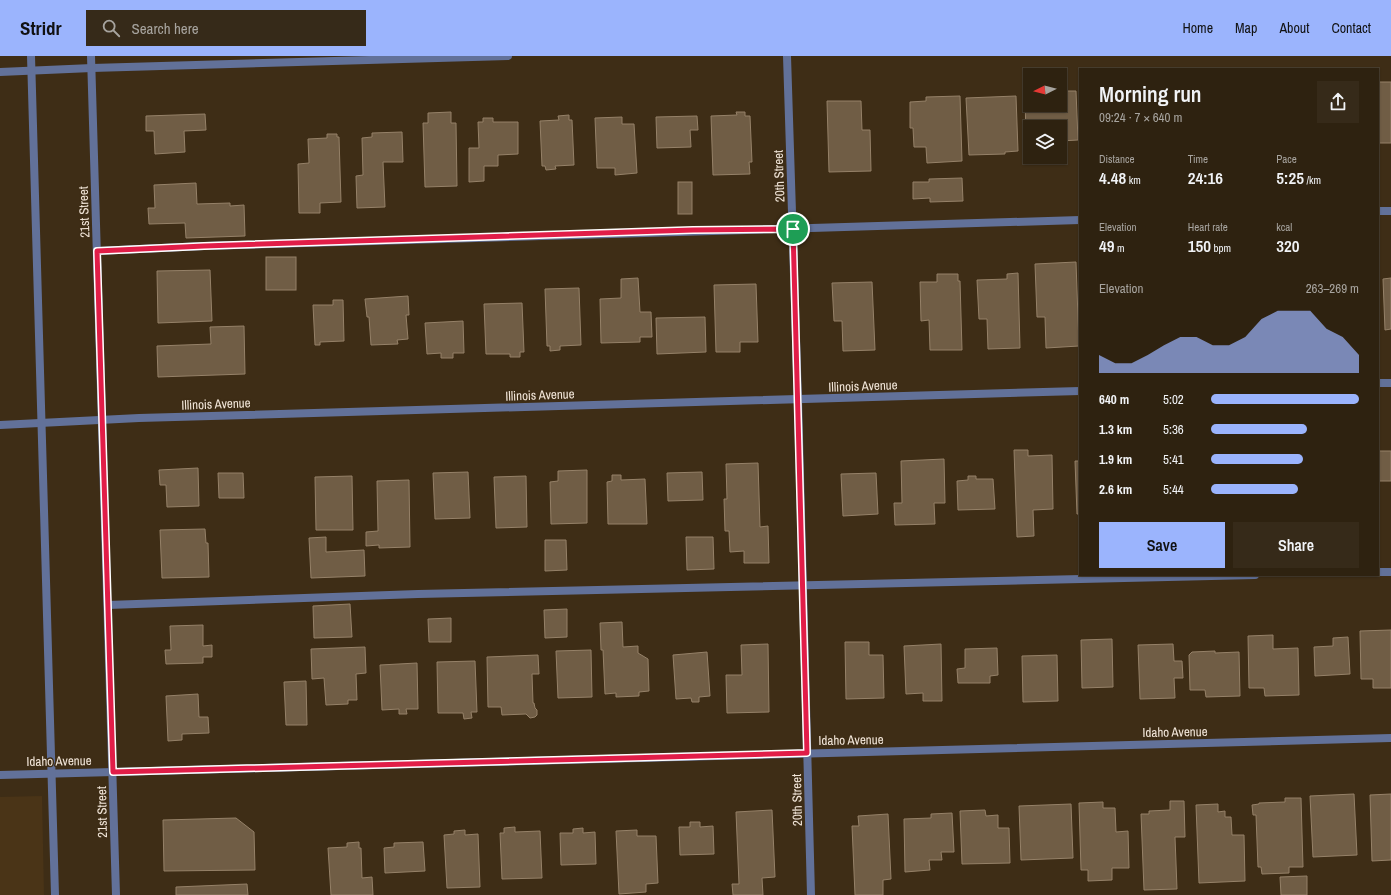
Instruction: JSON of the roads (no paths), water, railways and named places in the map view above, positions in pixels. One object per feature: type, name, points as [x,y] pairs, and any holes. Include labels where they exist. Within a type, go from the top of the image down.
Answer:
[{"type":"street","points":[[30,56],[54,895]]},
{"type":"street","name":"21st Street","points":[[91,56],[116,895]]},
{"type":"street","points":[[0,72],[508,56]]},
{"type":"street","name":"20th Street","points":[[787,56],[811,895]]},
{"type":"street","points":[[1379,211],[1391,211]]},
{"type":"street","points":[[97,251],[212,245],[1079,220]]},
{"type":"street","points":[[1379,383],[1391,383]]},
{"type":"street","name":"Illinois Avenue","points":[[0,425],[103,420],[1079,391]]},
{"type":"street","points":[[1379,572],[1391,572]]},
{"type":"street","points":[[108,606],[418,594],[1210,576]]},
{"type":"street","name":"Idaho Avenue","points":[[0,775],[1391,738]]}]
